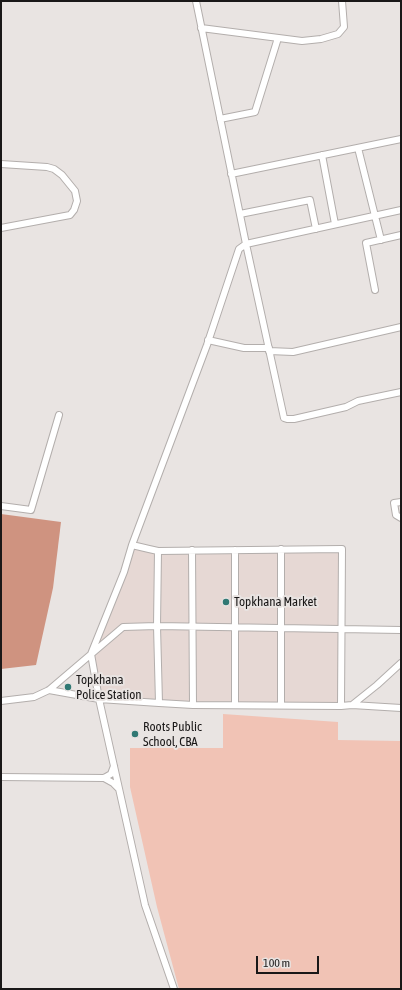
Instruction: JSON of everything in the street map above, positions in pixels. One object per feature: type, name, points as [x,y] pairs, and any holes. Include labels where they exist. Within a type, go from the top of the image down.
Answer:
[{"type":"street","points":[[196,1],[231,174],[284,418],[294,419],[401,392]]},
{"type":"street","points":[[202,28],[302,41],[321,40],[338,34],[344,27],[342,1]]},
{"type":"street","points":[[220,119],[255,112],[278,38]]},
{"type":"street","points":[[231,174],[401,139]]},
{"type":"street","points":[[358,148],[381,240]]},
{"type":"street","points":[[322,155],[335,224]]},
{"type":"street","points":[[1,164],[47,167],[54,169],[62,175],[75,191],[77,201],[74,210],[70,215],[1,228]]},
{"type":"street","points":[[240,214],[310,200],[316,228]]},
{"type":"street","points":[[174,989],[145,905],[99,699],[91,654],[124,572],[132,545],[208,340],[239,249],[246,244],[401,210]]},
{"type":"street","points":[[375,290],[366,243],[401,235]]},
{"type":"street","points":[[208,340],[244,348],[293,352],[401,327]]},
{"type":"street","points":[[1,506],[31,510],[59,415]]},
{"type":"street","points":[[401,502],[394,503],[396,515],[401,518]]},
{"type":"street","points":[[132,545],[149,550],[342,549],[341,706]]},
{"type":"street","points":[[281,549],[281,705]]},
{"type":"street","points":[[158,550],[157,626],[159,703]]},
{"type":"street","points":[[192,550],[193,704]]},
{"type":"street","points":[[235,550],[235,705]]},
{"type":"street","points":[[1,701],[34,697],[49,690],[123,627],[157,626],[401,630]]},
{"type":"street","points":[[352,705],[401,663]]},
{"type":"street","points":[[49,690],[99,699],[159,703],[235,705],[352,705],[401,708]]},
{"type":"street","points":[[104,778],[110,774],[114,766]]},
{"type":"street","points":[[1,777],[104,778],[113,783],[120,791]]},
{"type":"shaded area","points":[[1,514],[61,522],[53,588],[36,665],[1,669]]},
{"type":"shaded area","name":"Topkhana Market","points":[[132,545],[158,551],[342,549],[341,706],[99,699],[91,654]]},
{"type":"shaded area","points":[[223,714],[338,722],[338,740],[401,741],[401,989],[179,989],[157,907],[130,787],[130,748],[223,748]]},
{"type":"place","name":"Topkhana Market","points":[[226,602]]},
{"type":"place","name":"Topkhana Police Station","points":[[68,687]]},
{"type":"place","name":"Roots Public School, CBA","points":[[135,734]]}]
